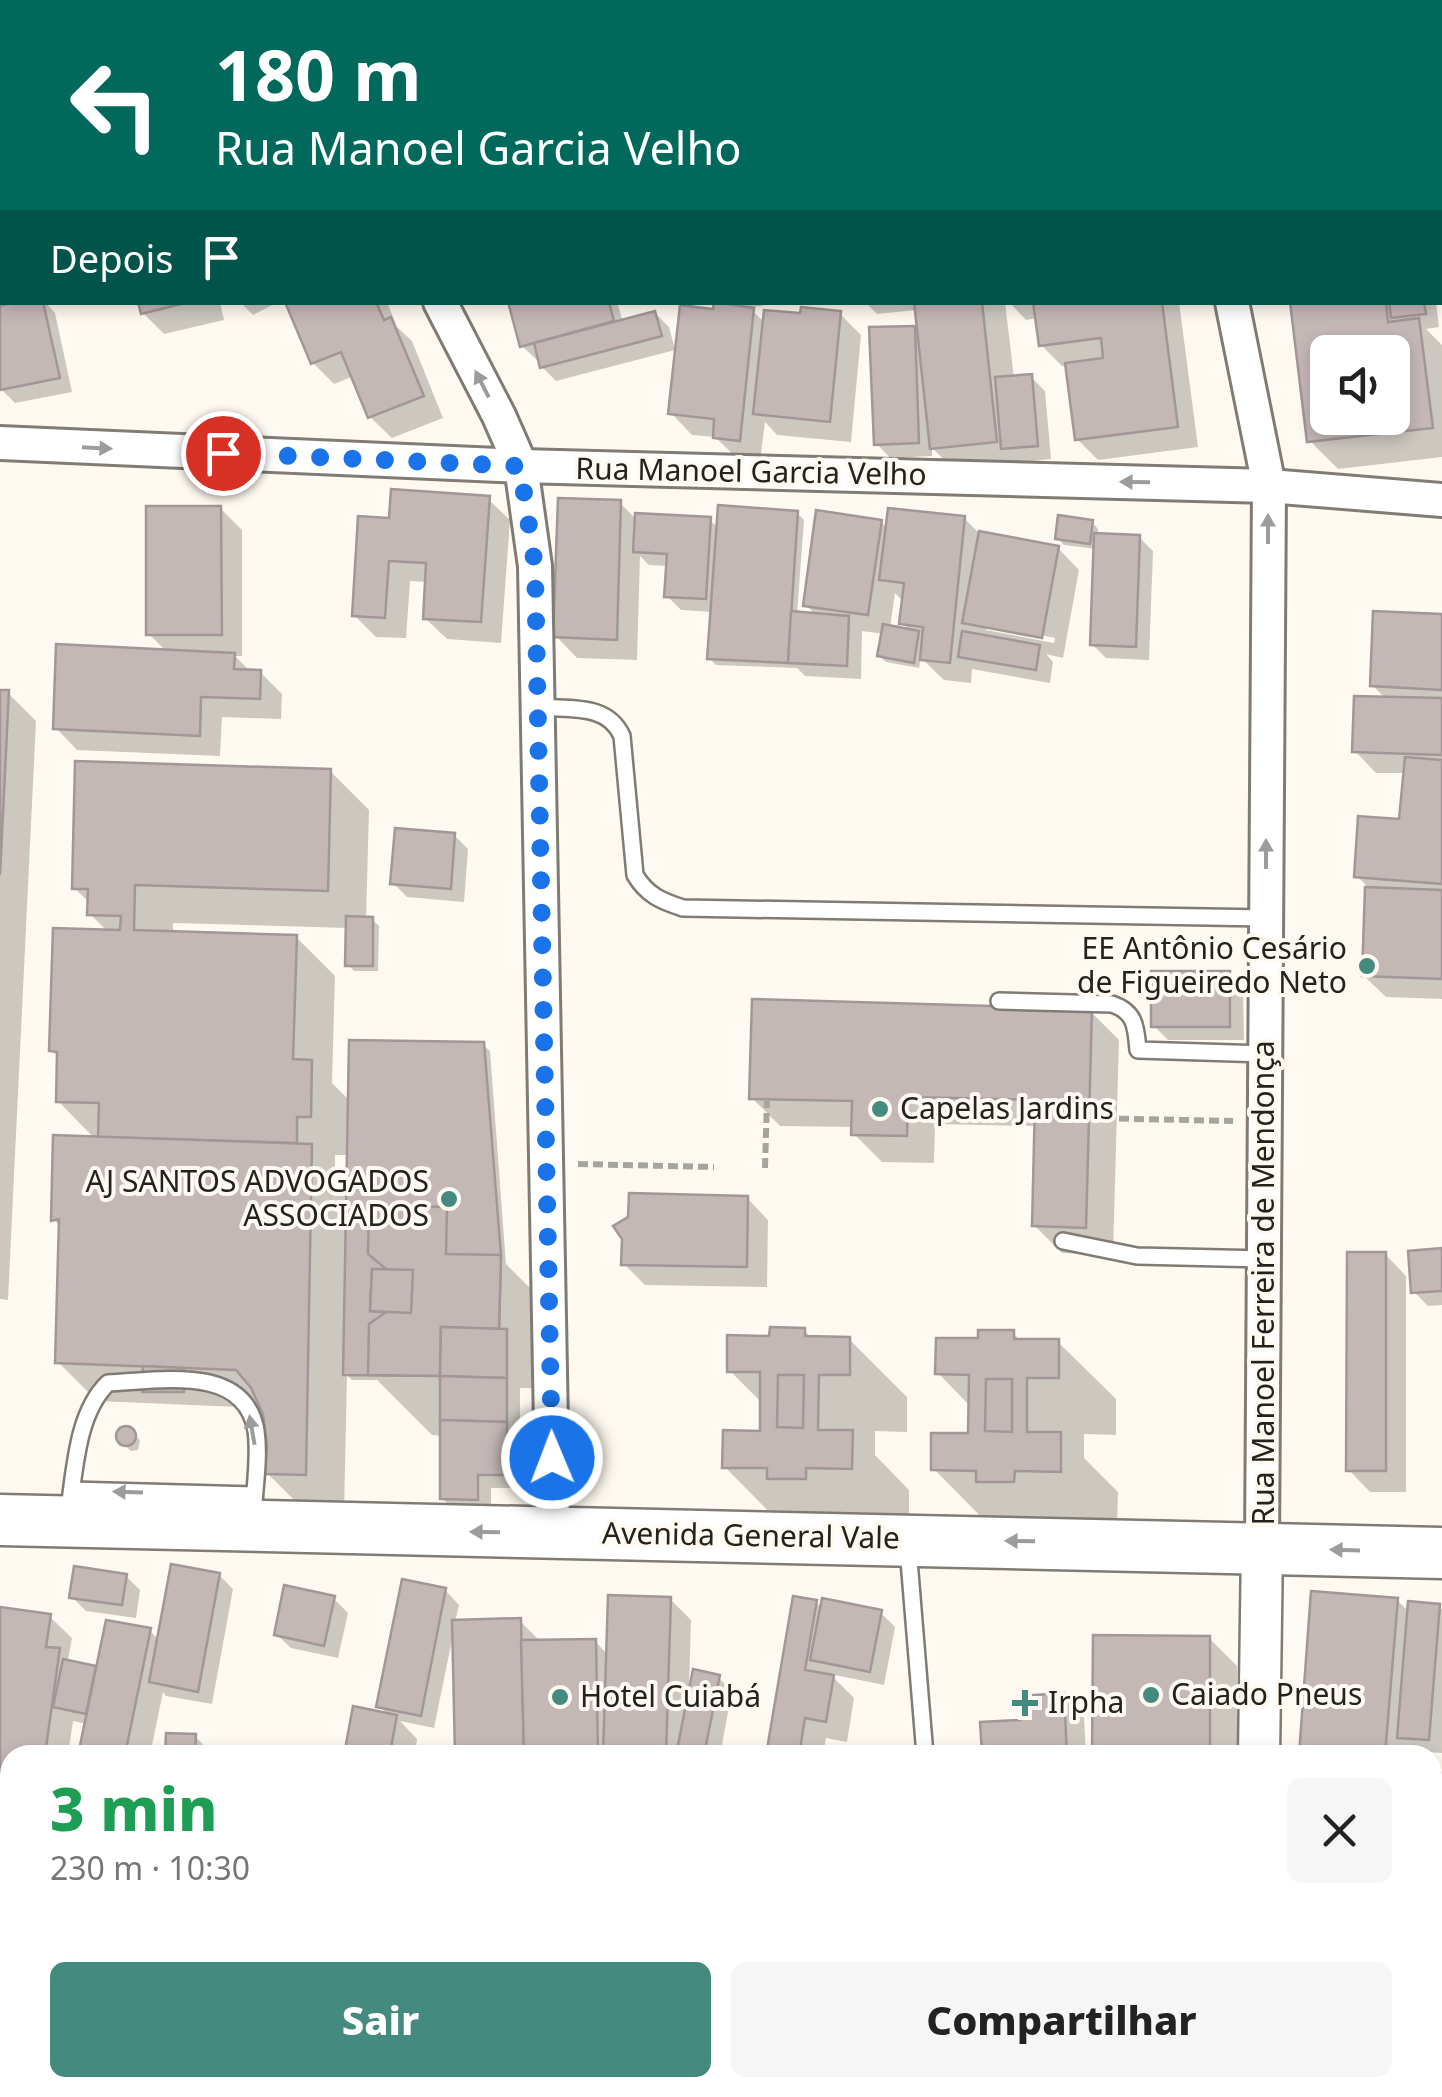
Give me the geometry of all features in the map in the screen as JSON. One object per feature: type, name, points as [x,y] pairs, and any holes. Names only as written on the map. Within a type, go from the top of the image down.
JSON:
[{"type":"main road","name":"Avenida General Vale","points":[[0,1520],[69,1506],[253,1511],[553,1532],[1442,1553]]},
{"type":"street","points":[[442,305],[499,416],[520,466],[535,566],[553,1532]]},
{"type":"street","name":"Rua Manoel Ferreira de Mendonça","points":[[1233,305],[1269,486],[1262,1547]]},
{"type":"street","name":"Rua Manoel Garcia Velho","points":[[0,443],[520,466],[1269,486],[1442,500]]},
{"type":"street","points":[[1259,1745],[1262,1547]]},
{"type":"lane","points":[[538,707],[602,712],[616,721],[622,736],[635,875],[644,890],[662,902],[682,908],[1266,918]]},
{"type":"lane","points":[[999,1001],[1112,1004],[1126,1009],[1136,1024],[1138,1050],[1265,1054]]},
{"type":"lane","points":[[1063,1241],[1137,1256],[1264,1260]]},
{"type":"lane","points":[[69,1506],[84,1426],[94,1396],[108,1382],[198,1380],[230,1389],[248,1408],[256,1431],[253,1511]]},
{"type":"lane","points":[[907,1539],[924,1745]]},
{"type":"path","points":[[766,1168],[767,1099]]},
{"type":"path","points":[[1090,1118],[1265,1121]]},
{"type":"path","points":[[546,1163],[714,1167]]},
{"type":"building","points":[[44,305],[60,378],[0,390],[0,306]]},
{"type":"building","points":[[139,305],[177,305],[141,314]]},
{"type":"building","points":[[286,305],[377,305],[384,320],[391,317],[424,396],[368,418],[341,352],[311,364]]},
{"type":"building","points":[[509,305],[610,305],[614,321],[520,347]]},
{"type":"building","points":[[680,305],[713,309],[714,305],[754,308],[740,441],[713,438],[714,419],[668,414]]},
{"type":"building","points":[[914,305],[982,305],[997,442],[930,449]]},
{"type":"building","points":[[1033,305],[1162,305],[1178,427],[1075,440],[1065,363],[1103,358],[1101,338],[1039,346]]},
{"type":"building","points":[[1290,305],[1386,305],[1388,322],[1419,318],[1433,428],[1410,431],[1410,335],[1310,335],[1310,435],[1370,435],[1307,442]]},
{"type":"building","points":[[1389,305],[1424,305],[1426,314],[1391,318]]},
{"type":"building","points":[[801,307],[841,311],[830,422],[753,414],[764,310],[800,313]]},
{"type":"building","points":[[655,311],[662,336],[540,368],[534,343]]},
{"type":"building","points":[[915,326],[919,443],[874,445],[869,327]]},
{"type":"building","points":[[1032,374],[1038,446],[1001,449],[995,377]]},
{"type":"building","points":[[391,489],[490,496],[481,622],[423,619],[426,563],[389,561],[385,618],[352,616],[358,516],[389,518]]},
{"type":"building","points":[[558,498],[621,500],[617,640],[553,637]]},
{"type":"building","points":[[718,505],[798,511],[788,663],[707,659]]},
{"type":"building","points":[[146,506],[221,506],[222,635],[146,635]]},
{"type":"building","points":[[888,508],[965,516],[950,663],[920,660],[923,627],[899,624],[904,583],[879,580]]},
{"type":"building","points":[[816,510],[882,520],[868,615],[803,606]]},
{"type":"building","points":[[635,513],[711,517],[706,599],[664,597],[667,554],[633,552]]},
{"type":"building","points":[[1058,515],[1093,520],[1090,544],[1055,539]]},
{"type":"building","points":[[979,531],[1059,546],[1042,638],[962,623]]},
{"type":"building","points":[[1094,533],[1140,535],[1136,647],[1090,645]]},
{"type":"building","points":[[791,611],[849,616],[847,666],[788,663]]},
{"type":"building","points":[[1373,611],[1442,614],[1442,690],[1370,686]]},
{"type":"building","points":[[883,624],[919,631],[914,663],[877,656]]},
{"type":"building","points":[[962,631],[1040,645],[1036,670],[958,657]]},
{"type":"building","points":[[56,644],[235,653],[234,669],[261,670],[260,699],[201,697],[200,736],[53,729]]},
{"type":"building","points":[[0,690],[9,690],[0,875]]},
{"type":"building","points":[[1354,696],[1442,698],[1442,755],[1352,752]]},
{"type":"building","points":[[1405,757],[1442,760],[1442,884],[1354,877],[1358,816],[1399,819]]},
{"type":"building","points":[[75,761],[331,769],[328,891],[135,885],[134,930],[297,935],[293,1059],[312,1060],[311,1117],[297,1117],[297,1143],[98,1137],[99,1103],[56,1102],[57,1052],[49,1051],[53,928],[120,930],[121,916],[87,915],[88,889],[72,889]]},
{"type":"building","points":[[395,828],[455,833],[451,889],[390,884]]},
{"type":"building","points":[[1365,887],[1442,890],[1442,979],[1362,976]]},
{"type":"building","points":[[346,916],[373,917],[373,966],[345,966]]},
{"type":"building","points":[[1151,971],[1230,971],[1230,1027],[1151,1027]]},
{"type":"building","name":"Capelas Jardins","points":[[752,999],[1092,1009],[1086,1228],[1032,1226],[1035,1100],[908,1097],[907,1136],[851,1135],[852,1101],[749,1099]]},
{"type":"building","points":[[349,1040],[484,1042],[501,1255],[499,1329],[441,1327],[440,1376],[343,1375]]},
{"type":"building","points":[[53,1135],[312,1144],[306,1475],[264,1474],[267,1445],[263,1414],[251,1388],[236,1370],[55,1363],[59,1219],[51,1221]]},
{"type":"building","points":[[629,1193],[748,1196],[747,1267],[621,1265],[622,1239],[613,1226],[628,1217]]},
{"type":"building","points":[[369,1206],[447,1207],[446,1254],[501,1255],[499,1329],[441,1327],[440,1376],[368,1375],[369,1324],[386,1312],[370,1311],[372,1269],[386,1269],[368,1254]]},
{"type":"building","points":[[1442,1248],[1442,1291],[1411,1293],[1408,1251]]},
{"type":"building","points":[[1347,1252],[1386,1252],[1386,1471],[1346,1471]]},
{"type":"building","points":[[372,1269],[413,1270],[411,1313],[370,1311]]},
{"type":"building","points":[[441,1327],[507,1329],[507,1378],[440,1376]]},
{"type":"building","points":[[770,1327],[805,1328],[805,1336],[850,1337],[850,1375],[819,1375],[818,1430],[853,1430],[852,1469],[806,1468],[806,1479],[767,1479],[767,1468],[722,1468],[723,1430],[760,1431],[760,1372],[727,1372],[727,1335],[769,1336]]},
{"type":"building","points":[[978,1330],[1014,1330],[1014,1339],[1059,1339],[1059,1378],[1027,1378],[1027,1432],[1061,1432],[1061,1472],[1015,1471],[1014,1482],[976,1482],[976,1471],[931,1470],[931,1433],[968,1433],[969,1375],[935,1374],[936,1338],[978,1338]]},
{"type":"building","points":[[143,1366],[184,1368],[184,1392],[142,1392]]},
{"type":"building","points":[[778,1375],[804,1375],[803,1428],[777,1427]]},
{"type":"building","points":[[440,1376],[507,1378],[507,1422],[440,1420]]},
{"type":"building","points":[[986,1379],[1012,1379],[1012,1432],[985,1431]]},
{"type":"building","points":[[440,1420],[507,1422],[507,1475],[478,1475],[478,1500],[440,1499]]},
{"type":"building","points":[[126,1426],[136,1436],[126,1446],[116,1436]]},
{"type":"building","points":[[171,1564],[220,1573],[198,1692],[149,1682]]},
{"type":"building","points":[[74,1566],[127,1574],[122,1605],[69,1598]]},
{"type":"building","points":[[402,1579],[446,1588],[421,1716],[376,1707]]},
{"type":"building","points":[[284,1585],[335,1596],[324,1646],[274,1635]]},
{"type":"building","points":[[1311,1591],[1398,1598],[1386,1745],[1300,1745]]},
{"type":"building","points":[[608,1595],[671,1597],[666,1745],[603,1745]]},
{"type":"building","points":[[793,1596],[817,1600],[805,1670],[834,1675],[826,1722],[805,1718],[801,1745],[768,1745]]},
{"type":"building","points":[[822,1598],[882,1610],[870,1672],[810,1660]]},
{"type":"building","points":[[1408,1601],[1440,1604],[1429,1740],[1397,1738]]},
{"type":"building","points":[[0,1607],[51,1614],[46,1647],[60,1648],[46,1745],[0,1745]]},
{"type":"building","points":[[521,1618],[524,1745],[455,1745],[452,1620]]},
{"type":"building","points":[[106,1620],[151,1628],[127,1745],[80,1745]]},
{"type":"building","name":"Caiado Pneus","points":[[1093,1635],[1210,1636],[1210,1745],[1092,1745]]},
{"type":"building","name":"Hotel Cuiabá","points":[[596,1639],[598,1745],[524,1745],[521,1640]]},
{"type":"building","points":[[63,1659],[96,1666],[86,1714],[53,1707]]},
{"type":"building","points":[[693,1669],[720,1675],[706,1745],[678,1745]]},
{"type":"building","points":[[1064,1693],[1067,1745],[981,1745],[980,1722],[1020,1720],[1019,1696]]},
{"type":"building","points":[[353,1706],[397,1715],[392,1745],[346,1745]]},
{"type":"building","points":[[166,1733],[196,1734],[195,1745],[165,1745]]},
{"type":"place","name":"EE Antônio Cesário de Figueiredo Neto","points":[[1367,966]]},
{"type":"place","name":"Capelas Jardins","points":[[880,1109]]},
{"type":"place","name":"AJ SANTOS ADVOGADOS ASSOCIADOS","points":[[449,1199]]},
{"type":"place","name":"Caiado Pneus","points":[[1151,1695]]},
{"type":"place","name":"Hotel Cuiabá","points":[[560,1697]]},
{"type":"place","name":"Irpha","points":[[1025,1703]]},
{"type":"route","points":[[223,453],[520,466],[535,566],[552,1458]]}]
